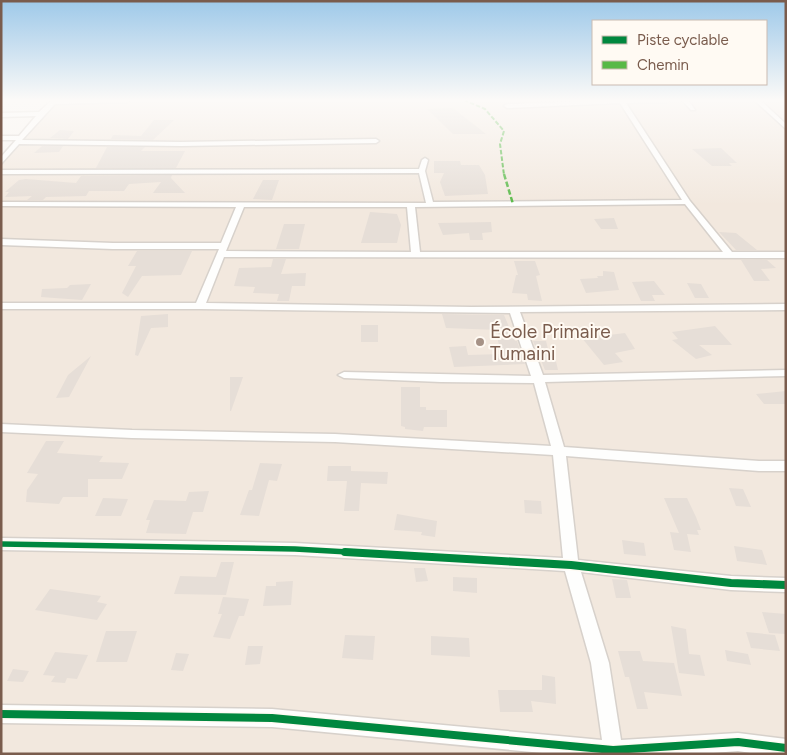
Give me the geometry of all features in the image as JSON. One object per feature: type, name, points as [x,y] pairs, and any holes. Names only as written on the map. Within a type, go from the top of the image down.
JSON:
[{"type":"street","points":[[1,162],[24,135]]},
{"type":"street","points":[[643,135],[687,202],[730,256]]},
{"type":"street","points":[[1,138],[181,144],[376,141]]},
{"type":"street","points":[[425,160],[422,171],[430,204]]},
{"type":"street","points":[[1,172],[422,171]]},
{"type":"street","points":[[1,204],[412,205],[687,202]]},
{"type":"street","points":[[200,306],[240,204]]},
{"type":"street","points":[[412,205],[412,228],[416,255]]},
{"type":"street","points":[[1,242],[416,255],[786,255]]},
{"type":"street","points":[[1,306],[200,306],[514,310],[786,307]]},
{"type":"street","points":[[514,310],[524,334],[559,451],[571,565],[600,663],[613,752]]},
{"type":"street","points":[[344,375],[416,378],[537,379],[642,374],[786,373]]},
{"type":"street","points":[[1,428],[132,434],[335,438],[559,451],[759,466],[786,466]]},
{"type":"street","points":[[1,544],[295,549],[571,565],[731,583],[786,585]]},
{"type":"street","points":[[1,714],[272,718],[613,752],[738,742],[786,748]]},
{"type":"shaded area","points":[[28,135],[786,135],[786,754],[1,754],[1,164]]},
{"type":"building","points":[[53,135],[71,135],[68,139],[50,138]]},
{"type":"building","points":[[113,135],[158,135],[153,140],[111,139]]},
{"type":"building","points":[[42,146],[63,146],[59,152],[34,153]]},
{"type":"building","points":[[107,147],[145,147],[141,151],[185,151],[176,168],[96,168]]},
{"type":"building","points":[[721,148],[737,163],[729,163],[732,166],[712,166],[692,149]]},
{"type":"building","points":[[434,161],[460,161],[461,165],[479,165],[485,175],[488,194],[445,196],[440,182],[444,173],[434,173]]},
{"type":"building","points":[[172,175],[171,178],[185,193],[153,193],[161,182],[129,184],[124,191],[89,191],[86,196],[46,197],[43,200],[27,200],[32,196],[5,197],[9,192],[5,192],[19,180],[26,179],[76,183],[81,176]]},
{"type":"building","points":[[263,180],[279,180],[272,200],[253,199]]},
{"type":"building","points":[[370,212],[397,214],[401,225],[397,243],[361,243]]},
{"type":"building","points":[[614,218],[618,229],[601,229],[594,219]]},
{"type":"building","points":[[491,222],[492,232],[482,233],[483,240],[470,240],[469,233],[443,235],[438,223]]},
{"type":"building","points":[[284,224],[305,224],[299,249],[276,249]]},
{"type":"building","points":[[719,232],[736,233],[757,250],[736,250]]},
{"type":"building","points":[[137,251],[192,251],[181,275],[142,276],[128,297],[122,293],[136,266],[128,266]]},
{"type":"building","points":[[273,259],[286,259],[281,274],[306,273],[305,286],[292,286],[289,301],[277,301],[279,294],[253,293],[255,287],[234,286],[239,268],[271,267]]},
{"type":"building","points":[[741,260],[767,260],[776,268],[761,269],[770,281],[754,281]]},
{"type":"building","points":[[514,261],[535,261],[540,275],[536,276],[542,301],[528,300],[527,294],[512,293],[516,275],[518,275]]},
{"type":"building","points":[[603,271],[614,272],[619,290],[586,293],[580,279],[598,278],[597,276],[603,276]]},
{"type":"building","points":[[654,281],[665,295],[652,295],[655,301],[641,301],[632,282]]},
{"type":"building","points":[[687,283],[701,284],[709,298],[695,298]]},
{"type":"building","points":[[91,284],[82,300],[41,297],[42,289],[67,288],[70,285]]},
{"type":"building","points":[[168,314],[168,327],[151,328],[138,356],[135,355],[141,316]]},
{"type":"building","points":[[442,314],[504,315],[515,341],[517,341],[525,364],[454,367],[449,347],[466,346],[468,355],[502,354],[498,341],[498,330],[446,328]]},
{"type":"building","points":[[361,325],[378,325],[378,342],[361,342]]},
{"type":"building","points":[[595,325],[609,335],[625,333],[635,349],[615,353],[623,362],[604,365],[577,332]]},
{"type":"building","points":[[715,326],[732,345],[699,345],[712,355],[696,359],[672,340],[678,339],[672,332]]},
{"type":"building","points":[[533,341],[546,341],[549,353],[554,353],[558,370],[545,370]]},
{"type":"building","points":[[91,356],[69,397],[56,398],[68,375]]},
{"type":"building","points":[[230,377],[243,377],[231,411],[230,411]]},
{"type":"building","points":[[401,387],[420,387],[420,407],[426,407],[426,410],[447,410],[447,427],[424,427],[423,431],[405,429],[405,427],[401,426]]},
{"type":"building","points":[[786,391],[786,404],[764,404],[756,394]]},
{"type":"building","points":[[46,441],[64,441],[57,453],[103,456],[99,462],[129,463],[122,479],[88,479],[88,497],[63,497],[59,504],[26,502],[27,490],[38,474],[27,473]]},
{"type":"building","points":[[260,463],[282,464],[277,481],[269,480],[259,516],[240,515],[249,490],[252,490]]},
{"type":"building","points":[[328,466],[351,466],[351,471],[388,472],[387,484],[361,483],[359,511],[344,511],[347,481],[327,481]]},
{"type":"building","points":[[729,488],[743,489],[751,507],[736,506]]},
{"type":"building","points":[[209,491],[203,512],[193,512],[186,534],[146,533],[150,520],[146,520],[154,500],[186,501],[189,492]]},
{"type":"building","points":[[103,498],[128,499],[121,516],[95,516]]},
{"type":"building","points":[[664,498],[687,498],[701,530],[697,530],[699,535],[687,534],[691,552],[674,550],[670,532],[679,533]]},
{"type":"building","points":[[524,500],[541,501],[542,514],[525,513]]},
{"type":"building","points":[[397,514],[437,521],[435,537],[421,535],[422,532],[394,530]]},
{"type":"building","points":[[622,540],[644,543],[646,556],[624,554]]},
{"type":"building","points":[[734,546],[762,550],[767,565],[737,561]]},
{"type":"building","points":[[221,562],[234,562],[226,595],[174,594],[180,576],[216,577]]},
{"type":"building","points":[[414,568],[425,568],[428,581],[416,582]]},
{"type":"building","points":[[453,577],[477,578],[477,593],[453,591]]},
{"type":"building","points":[[612,579],[627,580],[631,598],[616,598]]},
{"type":"building","points":[[293,581],[291,605],[263,606],[266,586],[276,586],[276,582]]},
{"type":"building","points":[[50,589],[101,596],[97,602],[107,604],[97,620],[35,610]]},
{"type":"building","points":[[223,597],[249,599],[244,616],[239,616],[230,639],[213,637],[222,614],[218,614]]},
{"type":"building","points":[[762,612],[786,614],[786,634],[769,633]]},
{"type":"building","points":[[671,626],[686,629],[689,654],[700,655],[705,676],[679,673]]},
{"type":"building","points":[[106,631],[137,631],[127,662],[96,662]]},
{"type":"building","points":[[746,632],[775,635],[780,651],[751,648]]},
{"type":"building","points":[[345,635],[375,636],[373,660],[342,658]]},
{"type":"building","points":[[431,636],[469,638],[470,657],[431,655]]},
{"type":"building","points":[[248,646],[263,646],[260,664],[245,665]]},
{"type":"building","points":[[725,650],[748,654],[751,665],[727,661]]},
{"type":"building","points":[[618,651],[640,651],[643,661],[674,663],[682,696],[644,692],[648,709],[637,709],[629,677],[625,677]]},
{"type":"building","points":[[55,652],[88,655],[77,679],[67,678],[65,683],[51,682],[55,676],[43,675]]},
{"type":"building","points":[[176,653],[189,654],[183,671],[171,670]]},
{"type":"building","points":[[13,669],[29,671],[23,682],[7,681]]},
{"type":"building","points":[[542,675],[555,677],[556,704],[531,701],[533,712],[500,712],[498,690],[542,690]]},
{"type":"marked path","points":[[503,135],[500,144],[504,177],[513,204]]},
{"type":"cycle path","points":[[1,544],[295,549],[571,565],[731,583],[786,585]]},
{"type":"cycle path","points":[[1,714],[272,718],[613,750],[738,742],[786,748]]},
{"type":"place","name":"École Primaire Tumaini","points":[[480,342]]}]
